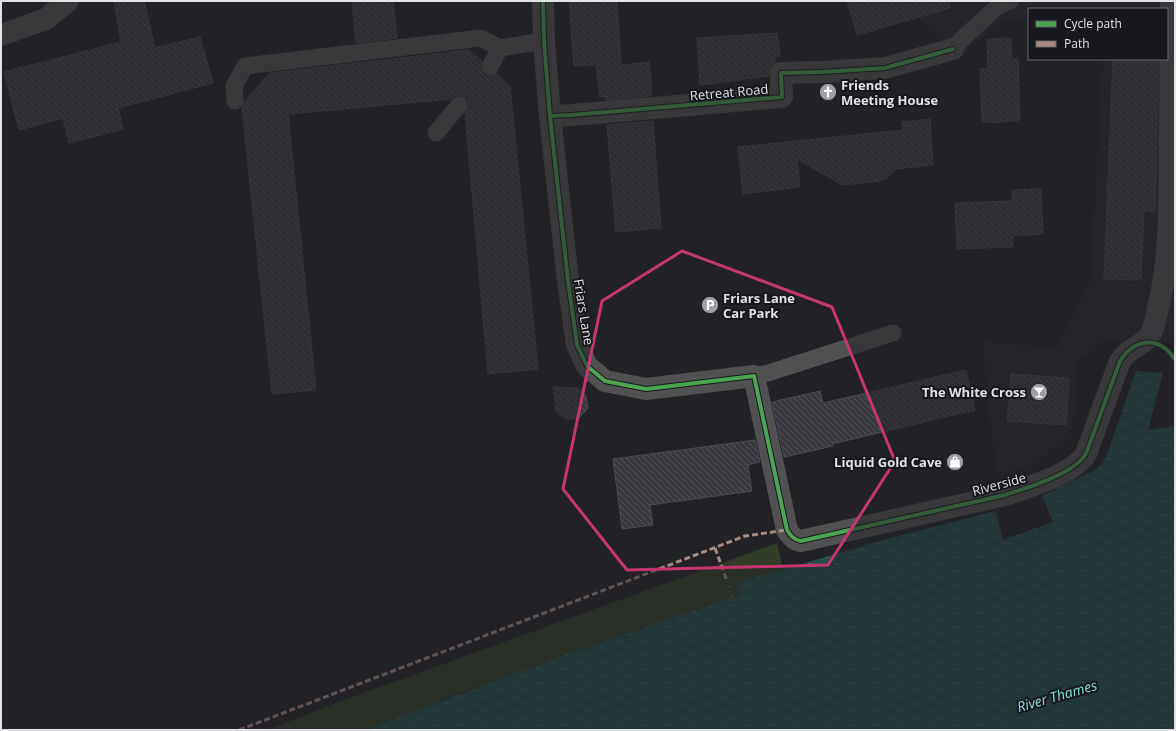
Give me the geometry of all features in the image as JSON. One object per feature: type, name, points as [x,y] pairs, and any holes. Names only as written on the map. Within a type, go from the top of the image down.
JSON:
[{"type":"street","points":[[1,34],[46,19],[68,1]]},
{"type":"street","name":"Friars Lane","points":[[543,1],[544,41],[550,116],[577,345],[588,366],[605,382],[646,389],[754,376]]},
{"type":"street","name":"Riverside","points":[[754,376],[787,530],[796,540],[801,541],[1005,495],[1031,487],[1067,470],[1082,459],[1087,451],[1120,360],[1124,354],[1145,342],[1154,328],[1164,284],[1168,251],[1171,1]]},
{"type":"street","name":"Retreat Road","points":[[550,116],[572,116],[782,97],[781,73],[884,68],[954,49]]},
{"type":"lane","points":[[954,49],[998,6],[1010,1]]},
{"type":"lane","points":[[235,101],[234,86],[245,66],[481,38],[500,48],[544,41]]},
{"type":"lane","points":[[490,67],[500,48]]},
{"type":"lane","points":[[436,133],[459,105]]},
{"type":"lane","points":[[754,376],[768,373],[893,333]]},
{"type":"path","points":[[727,581],[734,601]]},
{"type":"highlighted area","points":[[682,251],[832,307],[895,461],[828,565],[627,570],[563,489],[602,301]]},
{"type":"shaded area","points":[[912,1],[1175,1],[1175,343],[1103,341],[1087,357],[1079,358],[1073,426],[1066,436],[1040,461],[1024,468],[996,475],[982,341],[1056,348],[1090,283],[1103,60],[1168,60],[1168,8],[1028,8],[1028,20],[1002,21],[959,58],[919,19]]},
{"type":"green space","points":[[777,543],[783,570],[737,584],[740,595],[641,628],[454,695],[367,730],[267,730],[344,700]]},
{"type":"water","name":"River Thames","points":[[1136,371],[1163,373],[1148,430],[1175,426],[1175,730],[367,730],[460,694],[646,626],[740,595],[737,584],[751,579],[890,538],[996,511],[1042,496],[1093,471],[1101,465],[1106,457]]},
{"type":"pier","points":[[1042,496],[1053,522],[1003,540],[996,511]]},
{"type":"building","points":[[114,1],[144,1],[155,48],[200,37],[213,83],[118,108],[123,129],[69,143],[63,118],[19,130],[4,72],[121,42]]},
{"type":"building","points":[[352,1],[393,1],[397,38],[356,43]]},
{"type":"building","points":[[569,1],[617,1],[621,65],[649,62],[652,91],[651,96],[606,100],[605,96],[600,97],[596,65],[574,66]]},
{"type":"building","points":[[847,1],[949,1],[950,8],[857,35]]},
{"type":"building","points":[[777,33],[780,56],[775,57],[775,62],[770,68],[769,76],[700,85],[697,38]]},
{"type":"building","points":[[1011,38],[1012,59],[1018,59],[1020,120],[992,123],[982,122],[980,69],[988,68],[987,39]]},
{"type":"building","points":[[469,50],[482,61],[480,68],[485,76],[491,77],[497,74],[510,86],[538,369],[488,374],[465,113],[469,106],[466,98],[460,95],[451,99],[288,114],[316,390],[272,394],[242,107],[245,101],[270,73]]},
{"type":"building","points":[[1113,60],[1158,60],[1155,211],[1144,211],[1141,280],[1104,279]]},
{"type":"building","points":[[930,119],[933,165],[896,169],[887,178],[880,181],[843,185],[797,159],[800,187],[743,194],[738,147],[903,130],[902,122]]},
{"type":"building","points":[[653,121],[661,228],[616,232],[607,125]]},
{"type":"building","points":[[1041,189],[1043,234],[1013,236],[1013,247],[957,249],[955,203],[1012,201],[1012,190]]},
{"type":"building","points":[[966,370],[975,410],[784,457],[772,402],[820,391],[823,403]]},
{"type":"building","name":"The White Cross","points":[[1011,374],[1069,378],[1066,425],[1007,421]]},
{"type":"building","points":[[553,387],[578,388],[586,396],[588,408],[578,419],[566,419],[556,412]]},
{"type":"building","points":[[755,440],[760,462],[748,465],[752,491],[650,505],[653,525],[622,529],[613,459]]},
{"type":"marked path","points":[[239,730],[745,536],[787,530]]},
{"type":"marked path","points":[[715,548],[727,581]]},
{"type":"cycle path","points":[[543,1],[544,41],[550,116],[568,281],[577,345],[587,366],[605,381],[646,389],[754,376],[787,530],[795,539],[801,541],[1005,495],[1057,476],[1075,465],[1086,454],[1120,361],[1126,353],[1140,344],[1148,342],[1162,346],[1175,360]]},
{"type":"cycle path","points":[[550,116],[782,97],[781,73],[885,68],[953,49]]},
{"type":"place","name":"Friends Meeting House","points":[[828,92]]},
{"type":"place","name":"Friars Lane Car Park","points":[[710,305]]},
{"type":"place","name":"The White Cross","points":[[1039,392]]},
{"type":"place","name":"Liquid Gold Cave","points":[[955,462]]}]
